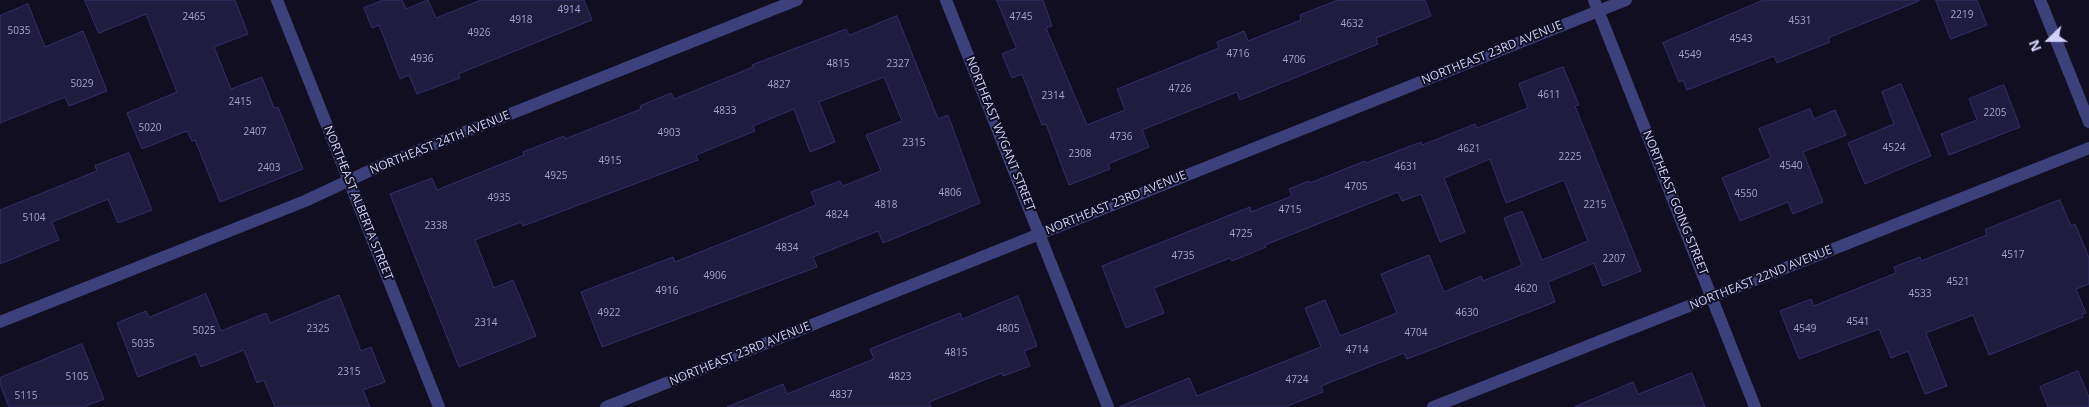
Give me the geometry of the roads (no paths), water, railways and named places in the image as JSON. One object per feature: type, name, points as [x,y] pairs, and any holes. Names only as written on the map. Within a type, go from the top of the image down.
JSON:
[{"type":"street","name":"NORTHEAST ALBERTA STREET","points":[[276,0],[439,407]]},
{"type":"street","name":"NORTHEAST 24TH AVENUE","points":[[0,322],[349,182],[382,165],[797,0]]},
{"type":"street","name":"NORTHEAST WYGANT STREET","points":[[946,0],[1108,407]]},
{"type":"street","name":"NORTHEAST 23RD AVENUE","points":[[606,407],[1039,234],[1596,6],[1626,0]]},
{"type":"street","points":[[2040,0],[2089,122]]},
{"type":"street","name":"NORTHEAST GOING STREET","points":[[1596,6],[1755,407]]},
{"type":"street","name":"NORTHEAST 22ND AVENUE","points":[[1433,407],[2089,148]]}]
